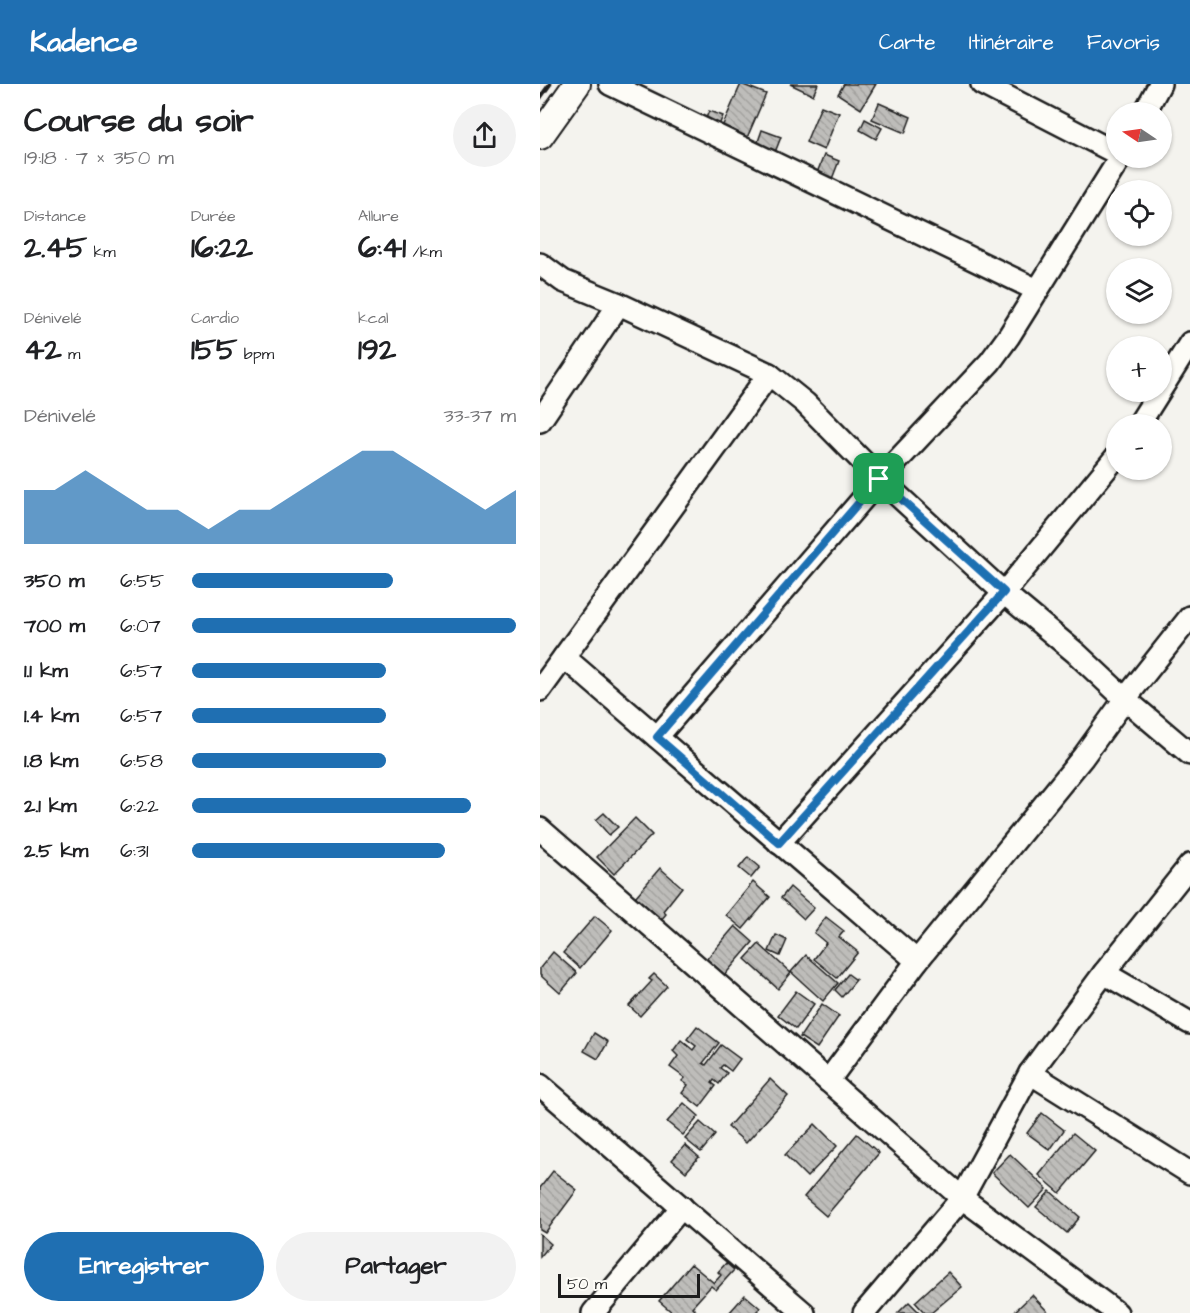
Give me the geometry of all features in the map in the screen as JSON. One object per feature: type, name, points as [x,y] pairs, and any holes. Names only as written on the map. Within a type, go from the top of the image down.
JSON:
[{"type":"main road","points":[[540,136],[577,84]]},
{"type":"street","points":[[610,84],[1037,290]]},
{"type":"street","points":[[1150,102],[1160,84]]},
{"type":"street","points":[[985,85],[1106,148]]},
{"type":"street","points":[[657,737],[879,479],[990,362],[1009,336],[1114,168]]},
{"type":"street","points":[[540,264],[564,281],[769,374],[805,403],[879,479],[1004,592],[1190,754]]},
{"type":"street","points":[[540,421],[619,304]]},
{"type":"street","points":[[1146,414],[1190,343]]},
{"type":"street","points":[[540,690],[769,374]]},
{"type":"street","points":[[779,843],[1004,592],[1106,470]]},
{"type":"street","points":[[828,1081],[917,961],[1083,757],[1125,699],[1190,617]]},
{"type":"street","points":[[564,657],[917,961]]},
{"type":"street","points":[[540,829],[962,1197],[1117,1313]]},
{"type":"street","points":[[864,1313],[962,1197],[1030,1073],[1104,973],[1190,866]]},
{"type":"street","points":[[1104,973],[1190,1023]]},
{"type":"street","points":[[1030,1073],[1190,1173]]},
{"type":"street","points":[[540,1086],[804,1313]]},
{"type":"street","points":[[593,1313],[682,1207]]},
{"type":"building","points":[[741,84],[766,94],[743,147],[718,136]]},
{"type":"building","points":[[790,84],[818,84],[813,95]]},
{"type":"building","points":[[844,84],[876,84],[861,109],[838,94]]},
{"type":"building","points":[[879,103],[911,117],[905,133],[872,119]]},
{"type":"building","points":[[821,106],[839,113],[824,150],[806,142]]},
{"type":"building","points":[[709,111],[723,116],[714,137],[700,132]]},
{"type":"building","points":[[865,119],[882,128],[876,139],[860,130]]},
{"type":"building","points":[[762,130],[781,137],[772,160],[754,153]]},
{"type":"building","points":[[824,155],[839,161],[830,184],[815,178]]},
{"type":"building","points":[[604,813],[618,827],[609,835],[596,820]]},
{"type":"building","points":[[635,818],[652,835],[614,874],[597,857]]},
{"type":"building","points":[[748,857],[760,867],[751,878],[739,868]]},
{"type":"building","points":[[660,868],[682,887],[663,911],[666,914],[656,926],[630,903]]},
{"type":"building","points":[[753,882],[770,897],[743,929],[726,915]]},
{"type":"building","points":[[790,887],[814,908],[804,919],[781,898]]},
{"type":"building","points":[[595,916],[612,930],[580,968],[563,953]]},
{"type":"building","points":[[826,917],[844,931],[839,937],[858,952],[837,978],[814,959],[826,943],[814,933]]},
{"type":"building","points":[[735,926],[753,942],[722,978],[704,962]]},
{"type":"building","points":[[776,935],[787,940],[780,956],[769,951]]},
{"type":"building","points":[[759,944],[791,973],[778,989],[745,959]]},
{"type":"building","points":[[553,952],[577,973],[560,993],[540,975],[540,968]]},
{"type":"building","points":[[806,955],[838,983],[823,1001],[791,972]]},
{"type":"building","points":[[654,974],[667,986],[640,1016],[629,1006],[652,981],[649,979]]},
{"type":"building","points":[[848,974],[856,980],[842,997],[835,990]]},
{"type":"building","points":[[796,991],[814,1004],[796,1029],[778,1015]]},
{"type":"building","points":[[822,1004],[839,1016],[817,1048],[800,1037]]},
{"type":"building","points":[[697,1026],[719,1043],[703,1063],[706,1065],[721,1045],[740,1059],[731,1071],[723,1065],[720,1068],[727,1073],[719,1084],[714,1080],[712,1083],[716,1086],[700,1107],[682,1093],[688,1085],[682,1081],[685,1078],[670,1067],[678,1056],[673,1051],[681,1040],[693,1050],[696,1046],[687,1039]]},
{"type":"building","points":[[594,1033],[608,1042],[598,1059],[584,1051]]},
{"type":"building","points":[[770,1079],[788,1096],[746,1143],[728,1127]]},
{"type":"building","points":[[684,1103],[699,1116],[683,1135],[667,1122]]},
{"type":"building","points":[[1042,1113],[1064,1130],[1050,1150],[1027,1133]]},
{"type":"building","points":[[700,1122],[715,1135],[701,1152],[685,1139]]},
{"type":"building","points":[[815,1124],[837,1146],[807,1177],[785,1155]]},
{"type":"building","points":[[1073,1133],[1095,1151],[1060,1193],[1039,1175]]},
{"type":"building","points":[[857,1134],[879,1153],[826,1216],[804,1197]]},
{"type":"building","points":[[685,1145],[699,1157],[686,1172],[672,1160]]},
{"type":"building","points":[[1010,1154],[1047,1189],[1029,1208],[992,1173]]},
{"type":"building","points":[[553,1171],[577,1190],[545,1233],[540,1230],[540,1188]]},
{"type":"building","points":[[1050,1191],[1080,1217],[1067,1233],[1036,1207]]},
{"type":"building","points":[[540,1234],[551,1244],[540,1257]]},
{"type":"building","points":[[726,1263],[734,1270],[716,1290],[711,1286],[692,1307],[696,1311],[694,1313],[673,1313],[659,1301],[691,1264],[714,1283],[721,1275],[718,1272]]},
{"type":"building","points":[[948,1272],[962,1287],[931,1313],[925,1313],[915,1302]]},
{"type":"building","points":[[745,1295],[760,1308],[755,1313],[729,1313]]},
{"type":"building","points":[[1032,1295],[1049,1313],[1013,1313]]},
{"type":"building","points":[[909,1302],[920,1313],[898,1313]]},
{"type":"railway","points":[[540,98],[550,84]]},
{"type":"route","points":[[879,479],[1004,592],[779,843],[657,737],[879,479]]}]
